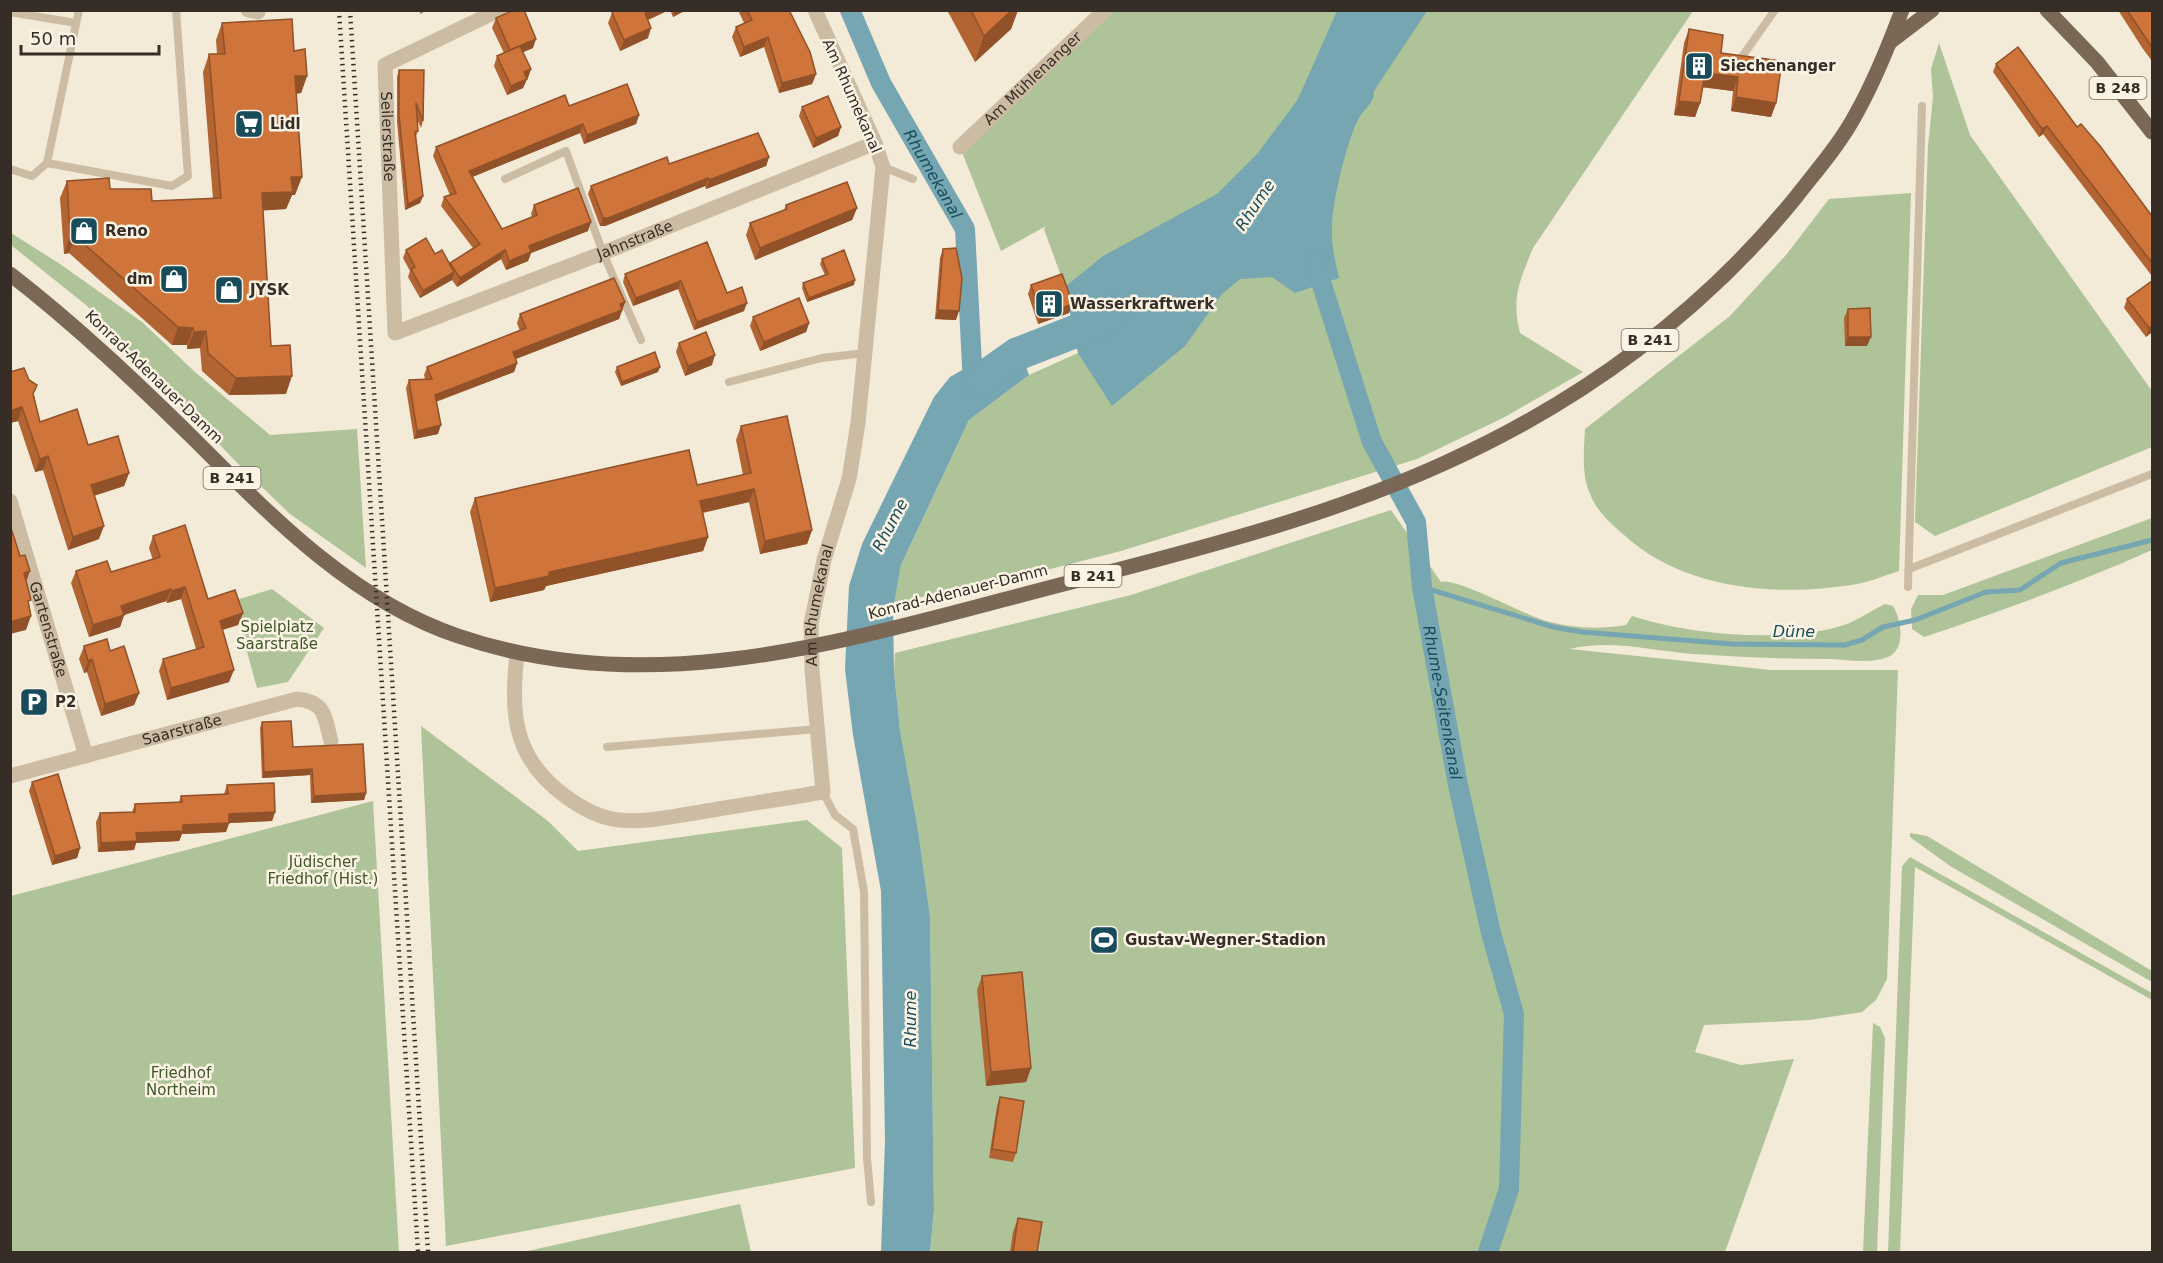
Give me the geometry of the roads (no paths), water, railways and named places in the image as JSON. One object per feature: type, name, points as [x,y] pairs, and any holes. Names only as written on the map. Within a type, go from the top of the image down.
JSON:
[{"type":"main road","name":"Konrad-Adenauer-Damm","points":[[10,274],[55,309],[107,357],[255,501],[305,544],[355,582],[397,608],[452,634],[517,653],[627,665],[706,663],[782,654],[905,625],[1281,525],[1445,464],[1591,384],[1682,314],[1732,268],[1780,215],[1829,154],[1856,115],[1890,42],[1902,10]]},
{"type":"main road","points":[[1890,42],[1932,10]]},
{"type":"main road","name":"B 248","points":[[2037,10],[2049,13],[2097,62],[2152,132]]},
{"type":"street","name":"Seilerstraße","points":[[395,333],[385,65],[500,10]]},
{"type":"street","name":"Am Rhumekanal","points":[[815,10],[875,143],[883,168],[865,353],[849,479],[824,560],[812,624],[817,729],[823,792]]},
{"type":"street","name":"Am Mühlenanger","points":[[960,147],[1105,10]]},
{"type":"street","name":"Jahnstraße","points":[[395,333],[603,253],[875,143]]},
{"type":"street","name":"Gartenstraße","points":[[10,501],[86,756]]},
{"type":"street","points":[[517,653],[513,698],[516,726],[526,754],[545,782],[581,808],[618,820],[656,819],[823,792]]},
{"type":"street","name":"Saarstraße","points":[[10,776],[297,699],[313,701],[323,711],[331,741]]},
{"type":"lane","points":[[10,169],[32,176],[47,163],[79,10]]},
{"type":"lane","points":[[47,163],[172,186],[188,176],[176,10]]},
{"type":"lane","points":[[1739,61],[1775,10]]},
{"type":"lane","points":[[10,12],[76,23]]},
{"type":"lane","points":[[1908,587],[1922,106]]},
{"type":"lane","points":[[505,179],[566,151],[603,253],[641,340]]},
{"type":"lane","points":[[883,168],[913,179]]},
{"type":"lane","points":[[729,382],[822,358],[865,353]]},
{"type":"lane","points":[[1909,569],[2152,474]]},
{"type":"lane","points":[[607,747],[817,729]]},
{"type":"lane","points":[[823,792],[835,814],[853,829],[864,892],[867,1158],[871,1202]]},
{"type":"water","points":[[1337,11],[1427,11],[1374,91],[1371,102],[1354,128],[1341,171],[1333,216],[1333,246],[1339,278],[1295,293],[1272,277],[1240,279],[1222,294],[1185,346],[1112,406],[1078,353],[1065,287],[1103,256],[1217,194],[1258,153],[1298,99]]},
{"type":"water","points":[[1016,339],[1029,375],[969,420],[901,565],[893,608],[894,672],[900,730],[918,830],[930,916],[934,1210],[930,1252],[881,1252],[885,1141],[881,891],[853,735],[845,669],[849,586],[862,544],[934,397],[950,377]]},
{"type":"waterway","name":"Rhumekanal","points":[[850,10],[881,83],[965,229],[973,385]]},
{"type":"waterway","name":"Rhume-Seitenkanal","points":[[1314,260],[1372,442],[1416,522],[1422,587],[1458,785],[1491,933],[1514,1014],[1509,1189],[1488,1252]]},
{"type":"waterway","name":"Rhume","points":[[983,378],[1017,354],[1089,326],[1113,312]]},
{"type":"waterway","name":"Düne","points":[[1422,587],[1553,627],[1582,632],[1732,644],[1845,645],[1862,640],[1883,627],[1915,620],[1986,592],[2020,590],[2061,563],[2152,540]]},
{"type":"railway","points":[[339,10],[418,1252]]},
{"type":"railway","points":[[350,10],[428,1252]]},
{"type":"place","name":"Siechenanger","points":[[1699,66]]},
{"type":"place","name":"Lidl","points":[[249,124]]},
{"type":"place","name":"Reno","points":[[84,231]]},
{"type":"place","name":"dm","points":[[174,279]]},
{"type":"place","name":"JYSK","points":[[229,290]]},
{"type":"place","name":"Wasserkraftwerk","points":[[1049,304]]},
{"type":"place","name":"P2","points":[[34,702]]},
{"type":"place","name":"Gustav-Wegner-Stadion","points":[[1104,940]]},
{"type":"park label","name":"Spielplatz Saarstraße","points":[[277,636]]},
{"type":"park label","name":"Jüdischer Friedhof (Hist.)","points":[[323,870]]},
{"type":"park label","name":"Friedhof Northeim","points":[[181,1082]]}]
